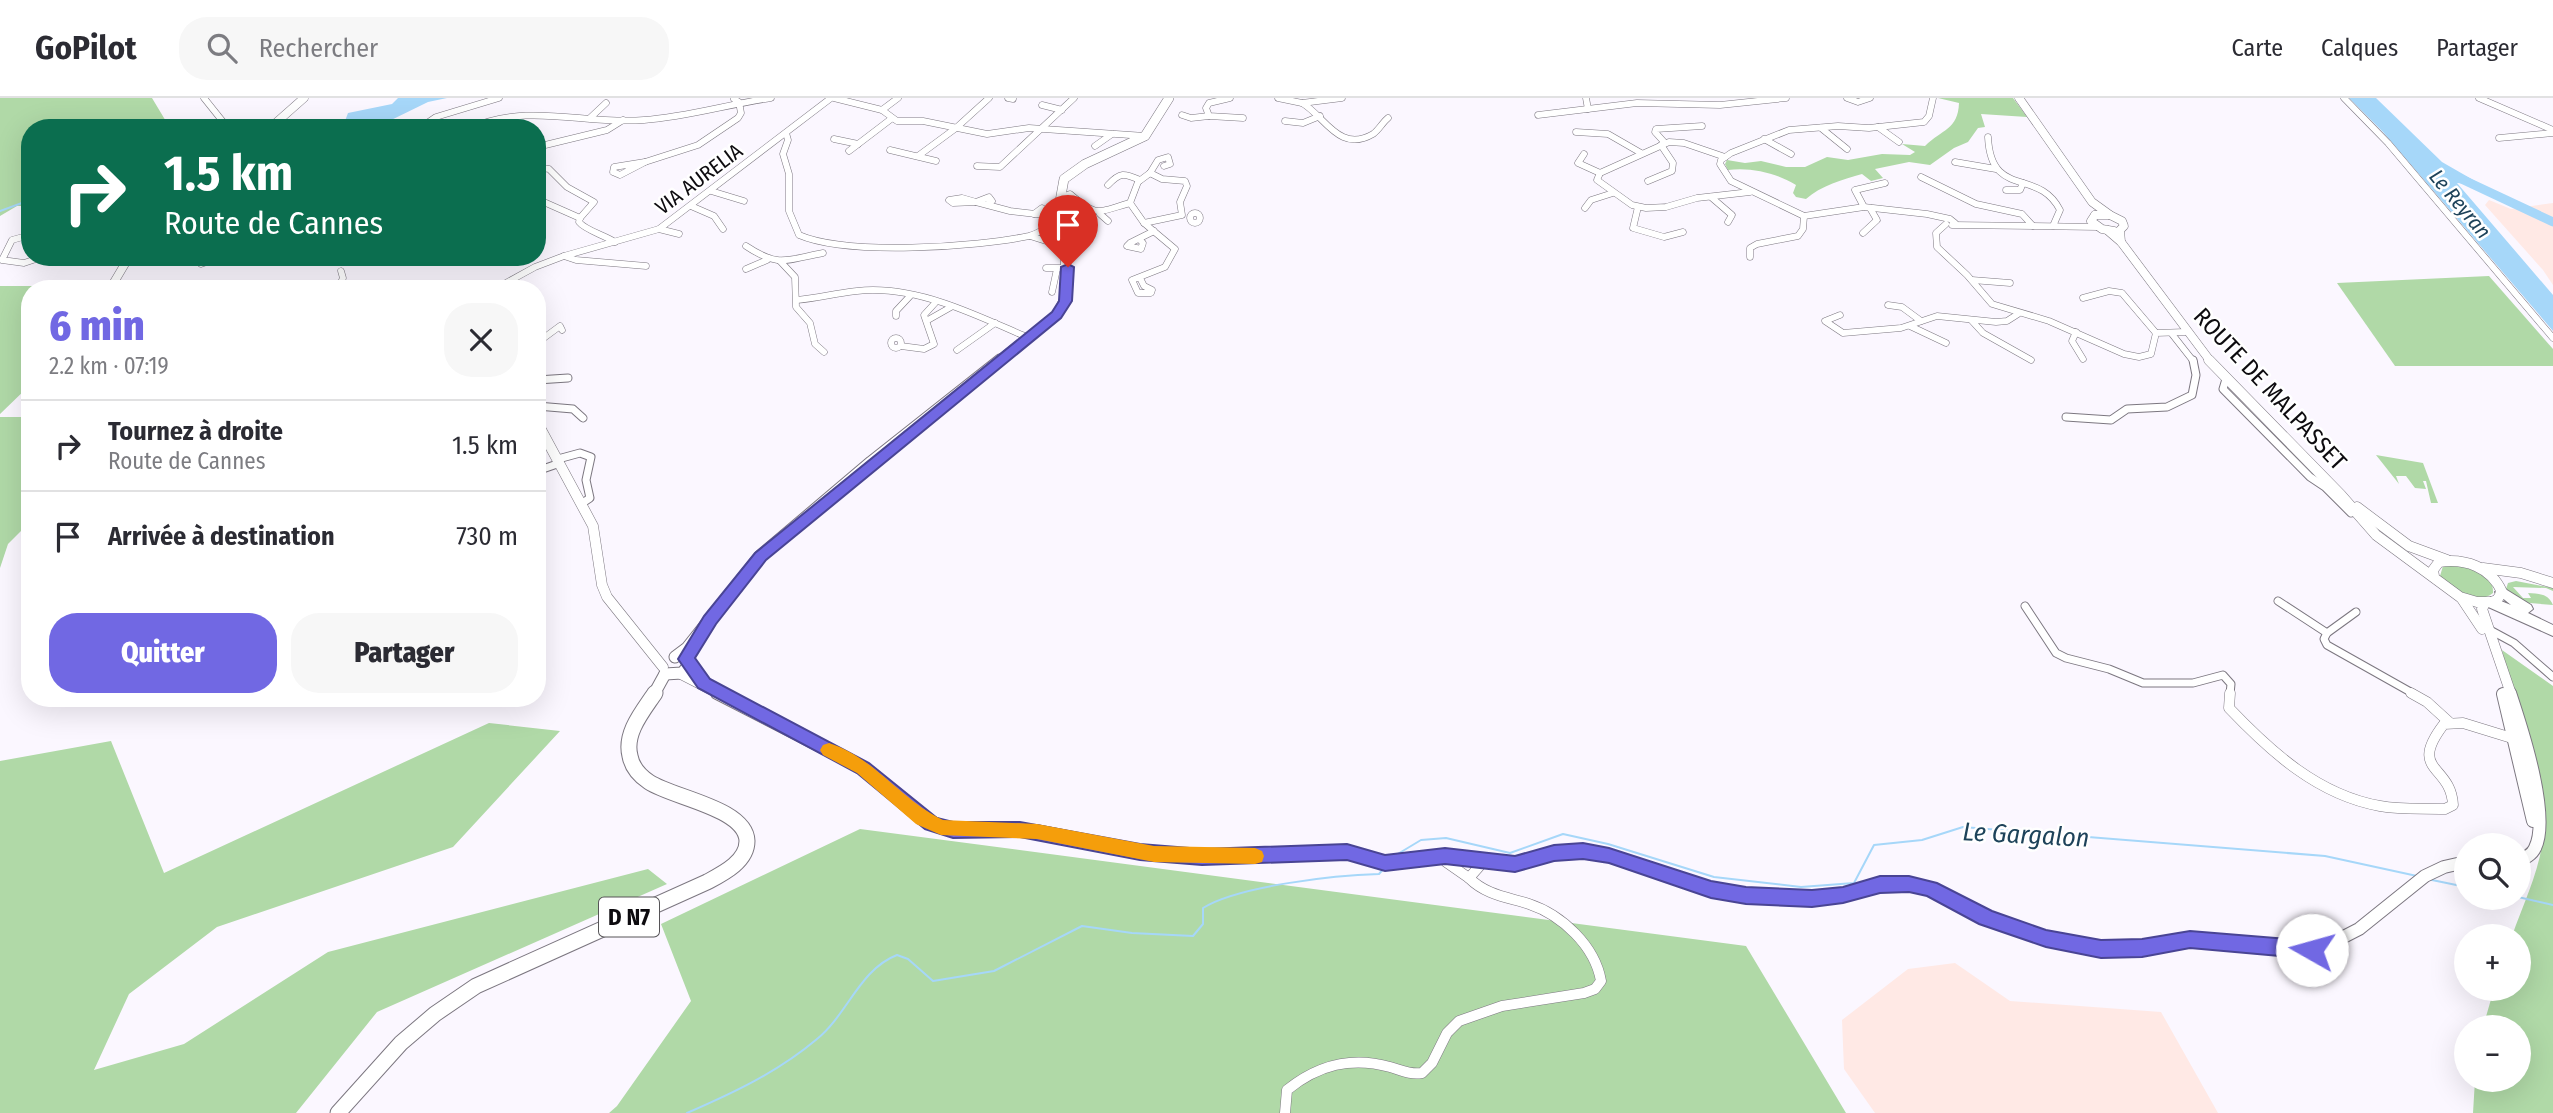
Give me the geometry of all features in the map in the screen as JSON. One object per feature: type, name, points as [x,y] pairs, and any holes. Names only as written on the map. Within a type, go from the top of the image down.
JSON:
[{"type":"highway","points":[[2495,596],[2553,622]]},
{"type":"highway","points":[[2495,596],[2553,631]]},
{"type":"main road","name":"D N7","points":[[1065,198],[1062,183],[1076,169],[1145,136],[1167,98]]},
{"type":"main road","name":"D N7","points":[[338,1113],[417,1026],[444,1005],[476,986],[708,883],[737,865],[744,855],[747,841],[733,818],[671,793],[636,771],[630,760],[629,747],[635,725],[688,648],[760,556],[1029,338],[1063,307],[1066,295],[1062,268],[1065,247],[1059,219],[1073,175],[1097,159]]},
{"type":"street","points":[[204,98],[221,119]]},
{"type":"street","points":[[280,119],[304,98]]},
{"type":"street","points":[[433,119],[499,98]]},
{"type":"street","points":[[645,162],[620,175],[613,172],[614,167],[645,162],[691,148],[723,130],[741,113],[739,102],[732,98]]},
{"type":"street","points":[[487,119],[530,110],[590,118],[650,119],[771,98]]},
{"type":"street","points":[[832,98],[882,110],[891,119]]},
{"type":"street","name":"VIA AURELIA","points":[[546,263],[659,229],[832,98]]},
{"type":"street","points":[[882,110],[898,98]]},
{"type":"street","points":[[918,156],[956,128],[989,98]]},
{"type":"street","points":[[977,166],[1000,167],[1074,98]]},
{"type":"street","points":[[1209,116],[1207,100],[1230,98]]},
{"type":"street","points":[[1278,98],[1301,103],[1342,98]]},
{"type":"street","points":[[1586,98],[1588,109]]},
{"type":"street","points":[[1722,98],[1732,103]]},
{"type":"street","points":[[1538,115],[1636,101],[1732,103],[1782,101],[1786,98]]},
{"type":"street","points":[[1847,98],[1858,102],[1870,98]]},
{"type":"street","points":[[1933,98],[1929,116],[1924,122],[1878,127],[1789,130],[1725,157],[1720,164],[1725,173],[1750,192],[1804,216],[1867,207],[1927,215],[1945,222],[2053,226],[2079,225],[2110,215]]},
{"type":"street","points":[[2019,98],[2092,202],[2122,221],[2124,226],[2120,230],[2121,242]]},
{"type":"street","points":[[2344,98],[2388,143],[2553,338]]},
{"type":"street","points":[[2479,98],[2553,132]]},
{"type":"street","points":[[590,118],[606,103]]},
{"type":"street","points":[[1301,103],[1320,116],[1326,128],[1333,133],[1355,138],[1372,135],[1388,118]]},
{"type":"street","points":[[1042,105],[1062,110]]},
{"type":"street","points":[[1182,115],[1191,118],[1220,115],[1234,120],[1243,118]]},
{"type":"street","points":[[1284,121],[1303,123],[1320,116]]},
{"type":"street","points":[[849,151],[891,119],[923,121],[988,134],[1042,129],[1145,136]]},
{"type":"street","points":[[546,144],[607,130],[623,120]]},
{"type":"street","points":[[1648,181],[1672,171],[1673,163],[1655,132],[1656,129],[1702,126]]},
{"type":"street","points":[[1878,127],[1899,142]]},
{"type":"street","points":[[1821,128],[1847,149]]},
{"type":"street","points":[[1576,132],[1608,134],[1641,153]]},
{"type":"street","points":[[2499,138],[2553,132]]},
{"type":"street","points":[[786,133],[788,140],[783,154],[789,174],[789,211],[803,238],[821,243],[877,248],[1030,236],[1065,247]]},
{"type":"street","points":[[1095,146],[1112,134]]},
{"type":"street","points":[[1988,137],[1989,158],[1996,169]]},
{"type":"street","points":[[834,139],[858,144]]},
{"type":"street","points":[[1764,139],[1791,154]]},
{"type":"street","points":[[1725,157],[1684,143],[1663,144],[1600,173],[1597,180],[1638,207],[1659,208],[1688,199],[1750,192]]},
{"type":"street","points":[[890,150],[936,162]]},
{"type":"street","points":[[1584,154],[1578,163],[1600,173]]},
{"type":"street","points":[[1065,198],[1091,213],[1100,214],[1130,203],[1140,180],[1150,173],[1162,157],[1168,157],[1170,163],[1164,166]]},
{"type":"street","points":[[1955,162],[1996,169],[2022,183],[2043,190],[2056,201],[2060,210],[2053,226]]},
{"type":"street","points":[[546,168],[567,187],[594,202],[580,218],[579,222],[584,228],[600,232],[615,242]]},
{"type":"street","points":[[1108,185],[1118,174],[1124,173],[1140,180]]},
{"type":"street","points":[[1144,223],[1185,216],[1180,202],[1187,183],[1162,179],[1150,173]]},
{"type":"street","points":[[1920,177],[1936,182],[1976,204],[2022,214],[2033,226]]},
{"type":"street","points":[[1863,233],[1877,220],[1855,190],[1885,183]]},
{"type":"street","points":[[2006,190],[2020,190],[2022,183]]},
{"type":"street","points":[[711,191],[744,201]]},
{"type":"street","points":[[1586,208],[1591,200],[1613,193]]},
{"type":"street","points":[[1711,197],[1732,215],[1728,222]]},
{"type":"street","points":[[976,202],[1059,219]]},
{"type":"street","points":[[2092,202],[2095,221],[2108,230],[2120,230]]},
{"type":"street","points":[[546,203],[580,218]]},
{"type":"street","points":[[1130,203],[1144,223],[1170,242],[1176,251],[1164,269],[1136,279]]},
{"type":"street","points":[[691,206],[714,216],[723,229]]},
{"type":"street","points":[[1638,207],[1633,228],[1664,237],[1683,232]]},
{"type":"street","points":[[1100,214],[1108,221]]},
{"type":"street","points":[[1750,257],[1751,248],[1757,244],[1798,236],[1803,229],[1804,216]]},
{"type":"street","points":[[1030,236],[1059,219]]},
{"type":"street","points":[[1945,222],[1936,233],[1937,247],[1972,280],[1992,304],[2018,314],[2049,321],[2115,351],[2139,356],[2151,354],[2156,333]]},
{"type":"street","points":[[659,229],[680,234]]},
{"type":"street","name":"ROUTE DE MALPASSET","points":[[2108,230],[2121,242],[2185,332],[2226,379],[2341,495],[2366,526],[2389,546],[2434,576],[2448,591],[2460,597]]},
{"type":"street","points":[[1139,239],[1154,231]]},
{"type":"street","points":[[21,238],[12,240],[2,260],[21,263]]},
{"type":"street","points":[[746,246],[766,260],[780,261],[788,257],[822,253]]},
{"type":"street","points":[[564,256],[576,260],[646,266]]},
{"type":"street","points":[[747,270],[766,260]]},
{"type":"street","points":[[780,261],[795,277],[796,307],[810,323],[815,344],[824,352]]},
{"type":"street","name":"VIA AURELIA","points":[[508,280],[535,267]]},
{"type":"street","points":[[1046,268],[1062,268],[1052,292]]},
{"type":"street","points":[[341,271],[342,280]]},
{"type":"street","points":[[1972,280],[2010,283]]},
{"type":"street","points":[[797,300],[871,290],[911,296],[951,307],[1029,338]]},
{"type":"street","points":[[2083,298],[2090,299],[2109,291],[2127,295],[2135,302],[2145,323],[2156,333],[2185,332]]},
{"type":"street","points":[[896,316],[897,311],[911,296]]},
{"type":"street","points":[[901,345],[924,349],[934,344],[925,312],[935,303]]},
{"type":"street","points":[[1888,305],[1902,307],[1921,321]]},
{"type":"street","points":[[928,320],[951,307]]},
{"type":"street","points":[[1840,315],[1825,321],[1843,333],[1910,326],[1944,316],[1972,321],[2007,321],[2018,314]]},
{"type":"street","points":[[1972,321],[1980,331],[2015,348],[2031,360]]},
{"type":"street","points":[[957,350],[995,323]]},
{"type":"street","points":[[546,335],[559,326],[562,330]]},
{"type":"street","points":[[1910,326],[1947,343]]},
{"type":"street","points":[[2076,332],[2072,341],[2083,359]]},
{"type":"street","points":[[2067,417],[2111,420],[2127,409],[2168,407],[2192,395],[2196,381],[2194,358],[2172,334]]},
{"type":"street","points":[[546,379],[568,378]]},
{"type":"street","points":[[2226,379],[2223,388],[2310,477],[2325,487],[2366,526]]},
{"type":"street","points":[[546,407],[573,409],[583,418]]},
{"type":"street","points":[[546,438],[593,526],[604,591],[630,629],[652,654],[863,768],[922,819],[953,830],[1020,829],[1164,855],[1284,856],[1347,852],[1376,861],[1395,863],[1445,856],[1515,864],[1554,853],[1583,851],[1609,856],[1711,890],[1776,899],[1828,897],[1880,885],[1909,884],[1930,889],[1986,918],[2046,939],[2117,950],[2190,939],[2320,949],[2337,943],[2363,926],[2425,873],[2440,866],[2454,864]]},
{"type":"street","points":[[546,467],[580,453],[591,457],[586,480],[590,498],[581,504]]},
{"type":"street","name":"ROUTE DE MALPASSET","points":[[2341,495],[2409,546],[2447,560],[2521,573],[2553,584]]},
{"type":"street","points":[[2434,576],[2434,565],[2447,560]]},
{"type":"street","points":[[2477,566],[2495,596]]},
{"type":"street","points":[[2531,853],[2537,845],[2538,809],[2531,771],[2518,719],[2482,610],[2508,580],[2553,584]]},
{"type":"street","points":[[2460,597],[2495,596]]},
{"type":"street","points":[[2460,597],[2490,636],[2537,832]]},
{"type":"street","points":[[2278,601],[2328,633]]},
{"type":"street","points":[[2025,606],[2056,653],[2066,658],[2109,669],[2143,683],[2193,682],[2223,675],[2231,684],[2230,708],[2274,754],[2317,783],[2373,805],[2445,809],[2453,805],[2452,794],[2427,752],[2430,739],[2453,723]]},
{"type":"street","points":[[2356,612],[2324,639],[2334,652],[2427,702],[2453,723],[2516,742]]},
{"type":"street","points":[[2490,636],[2520,648],[2553,677]]},
{"type":"street","points":[[2518,719],[2516,742],[2531,771]]},
{"type":"street","points":[[1285,1113],[1287,1090],[1315,1068],[1355,1060],[1372,1061],[1405,1072],[1423,1072],[1429,1068],[1447,1031],[1457,1022],[1531,1001],[1580,994],[1594,989],[1601,981],[1601,969],[1596,957],[1554,917],[1534,905],[1482,890],[1446,862],[1445,856]]},
{"type":"street","points":[[1469,878],[1484,861]]},
{"type":"shaded area","points":[[2489,200],[2511,209],[2553,203],[2553,285],[2485,205]]},
{"type":"shaded area","points":[[1955,963],[2010,1001],[2161,1012],[2218,1113],[1875,1113],[1844,1069],[1842,1020],[1908,969]]},
{"type":"green space","points":[[0,98],[152,98],[165,119],[21,119],[21,206],[0,216]]},
{"type":"green space","points":[[1938,98],[2013,98],[2027,117],[1981,114],[1985,127],[1978,128],[1968,142],[1954,148],[1930,165],[1909,162],[1875,169],[1883,178],[1871,181],[1862,174],[1825,187],[1806,199],[1796,197],[1793,193],[1796,185],[1780,177],[1754,170],[1728,170],[1725,164],[1727,160],[1745,163],[1761,161],[1786,167],[1805,167],[1827,157],[1848,160],[1882,154],[1910,155],[1915,152],[1902,144],[1925,146],[1956,119],[1959,103]]},
{"type":"green space","points":[[2489,276],[2553,349],[2553,366],[2395,366],[2337,283]]},
{"type":"green space","points":[[0,286],[21,286],[21,394],[0,414]]},
{"type":"green space","points":[[0,417],[21,417],[21,531],[8,544],[0,568]]},
{"type":"green space","points":[[2376,455],[2423,463],[2438,503],[2431,503],[2426,481],[2423,481],[2426,489],[2415,488],[2406,476],[2396,476],[2399,484]]},
{"type":"green space","points":[[2452,564],[2472,569],[2485,576],[2490,580],[2493,593],[2487,597],[2472,597],[2450,587],[2440,576],[2443,566]]},
{"type":"green space","points":[[2516,581],[2553,588],[2553,591],[2546,588],[2513,587],[2523,598],[2531,598],[2528,593],[2539,594],[2549,598],[2553,605],[2518,602],[2506,589],[2508,583]]},
{"type":"green space","points":[[2502,650],[2553,686],[2553,1113],[2473,1113],[2474,1092],[2531,1092],[2531,1015],[2486,1015],[2491,1001],[2531,1001],[2531,924],[2516,924],[2522,910],[2531,910],[2531,884],[2543,839],[2541,795],[2530,744]]},
{"type":"green space","points":[[489,723],[560,731],[453,847],[217,927],[129,994],[94,1070],[184,1044],[328,952],[648,869],[667,884],[377,1012],[296,1113],[0,1113],[0,761],[111,741],[164,873]]},
{"type":"green space","points":[[860,829],[1746,946],[1846,1113],[609,1113],[617,1106],[691,1001],[661,924]]},
{"type":"water","points":[[398,98],[447,98],[428,102],[393,119],[346,119],[348,113],[392,104]]},
{"type":"water","name":"Le Reyran","points":[[2349,98],[2376,98],[2442,162],[2482,185],[2457,183],[2553,295],[2553,331],[2383,132]]},
{"type":"waterway","name":"Le Reyran","points":[[2455,176],[2553,222]]},
{"type":"waterway","points":[[0,211],[21,203]]},
{"type":"waterway","name":"Le Gargalon","points":[[1396,855],[1421,840],[1446,838],[1510,853],[1563,834],[1608,844],[1714,877],[1801,887],[1854,883],[1874,845],[1922,840],[1963,827],[2325,856],[2417,876]]},
{"type":"waterway","name":"Le Gargalon","points":[[687,1113],[755,1081],[802,1051],[828,1029],[863,981],[884,962],[897,955],[908,959],[933,981],[994,971],[1082,926],[1132,933],[1193,936],[1203,924],[1203,908],[1219,900],[1288,883],[1379,874],[1385,867]]},
{"type":"waterway","name":"Le Gargalon","points":[[2432,880],[2454,885]]},
{"type":"waterway","name":"Le Gargalon","points":[[2531,900],[2553,905]]},
{"type":"slow traffic","points":[[829,750],[863,768],[922,819],[953,830],[1020,829],[1154,854],[1255,856]]},
{"type":"route","points":[[1068,267],[1065,301],[1057,315],[760,556],[710,620],[687,659],[704,684],[863,768],[922,819],[953,830],[1020,829],[1140,852],[1202,857],[1347,852],[1385,863],[1445,856],[1515,864],[1554,853],[1583,851],[1609,856],[1711,890],[1746,896],[1812,898],[1843,895],[1880,885],[1909,884],[1930,889],[1986,918],[2046,939],[2101,949],[2142,948],[2190,939],[2312,950]]}]
